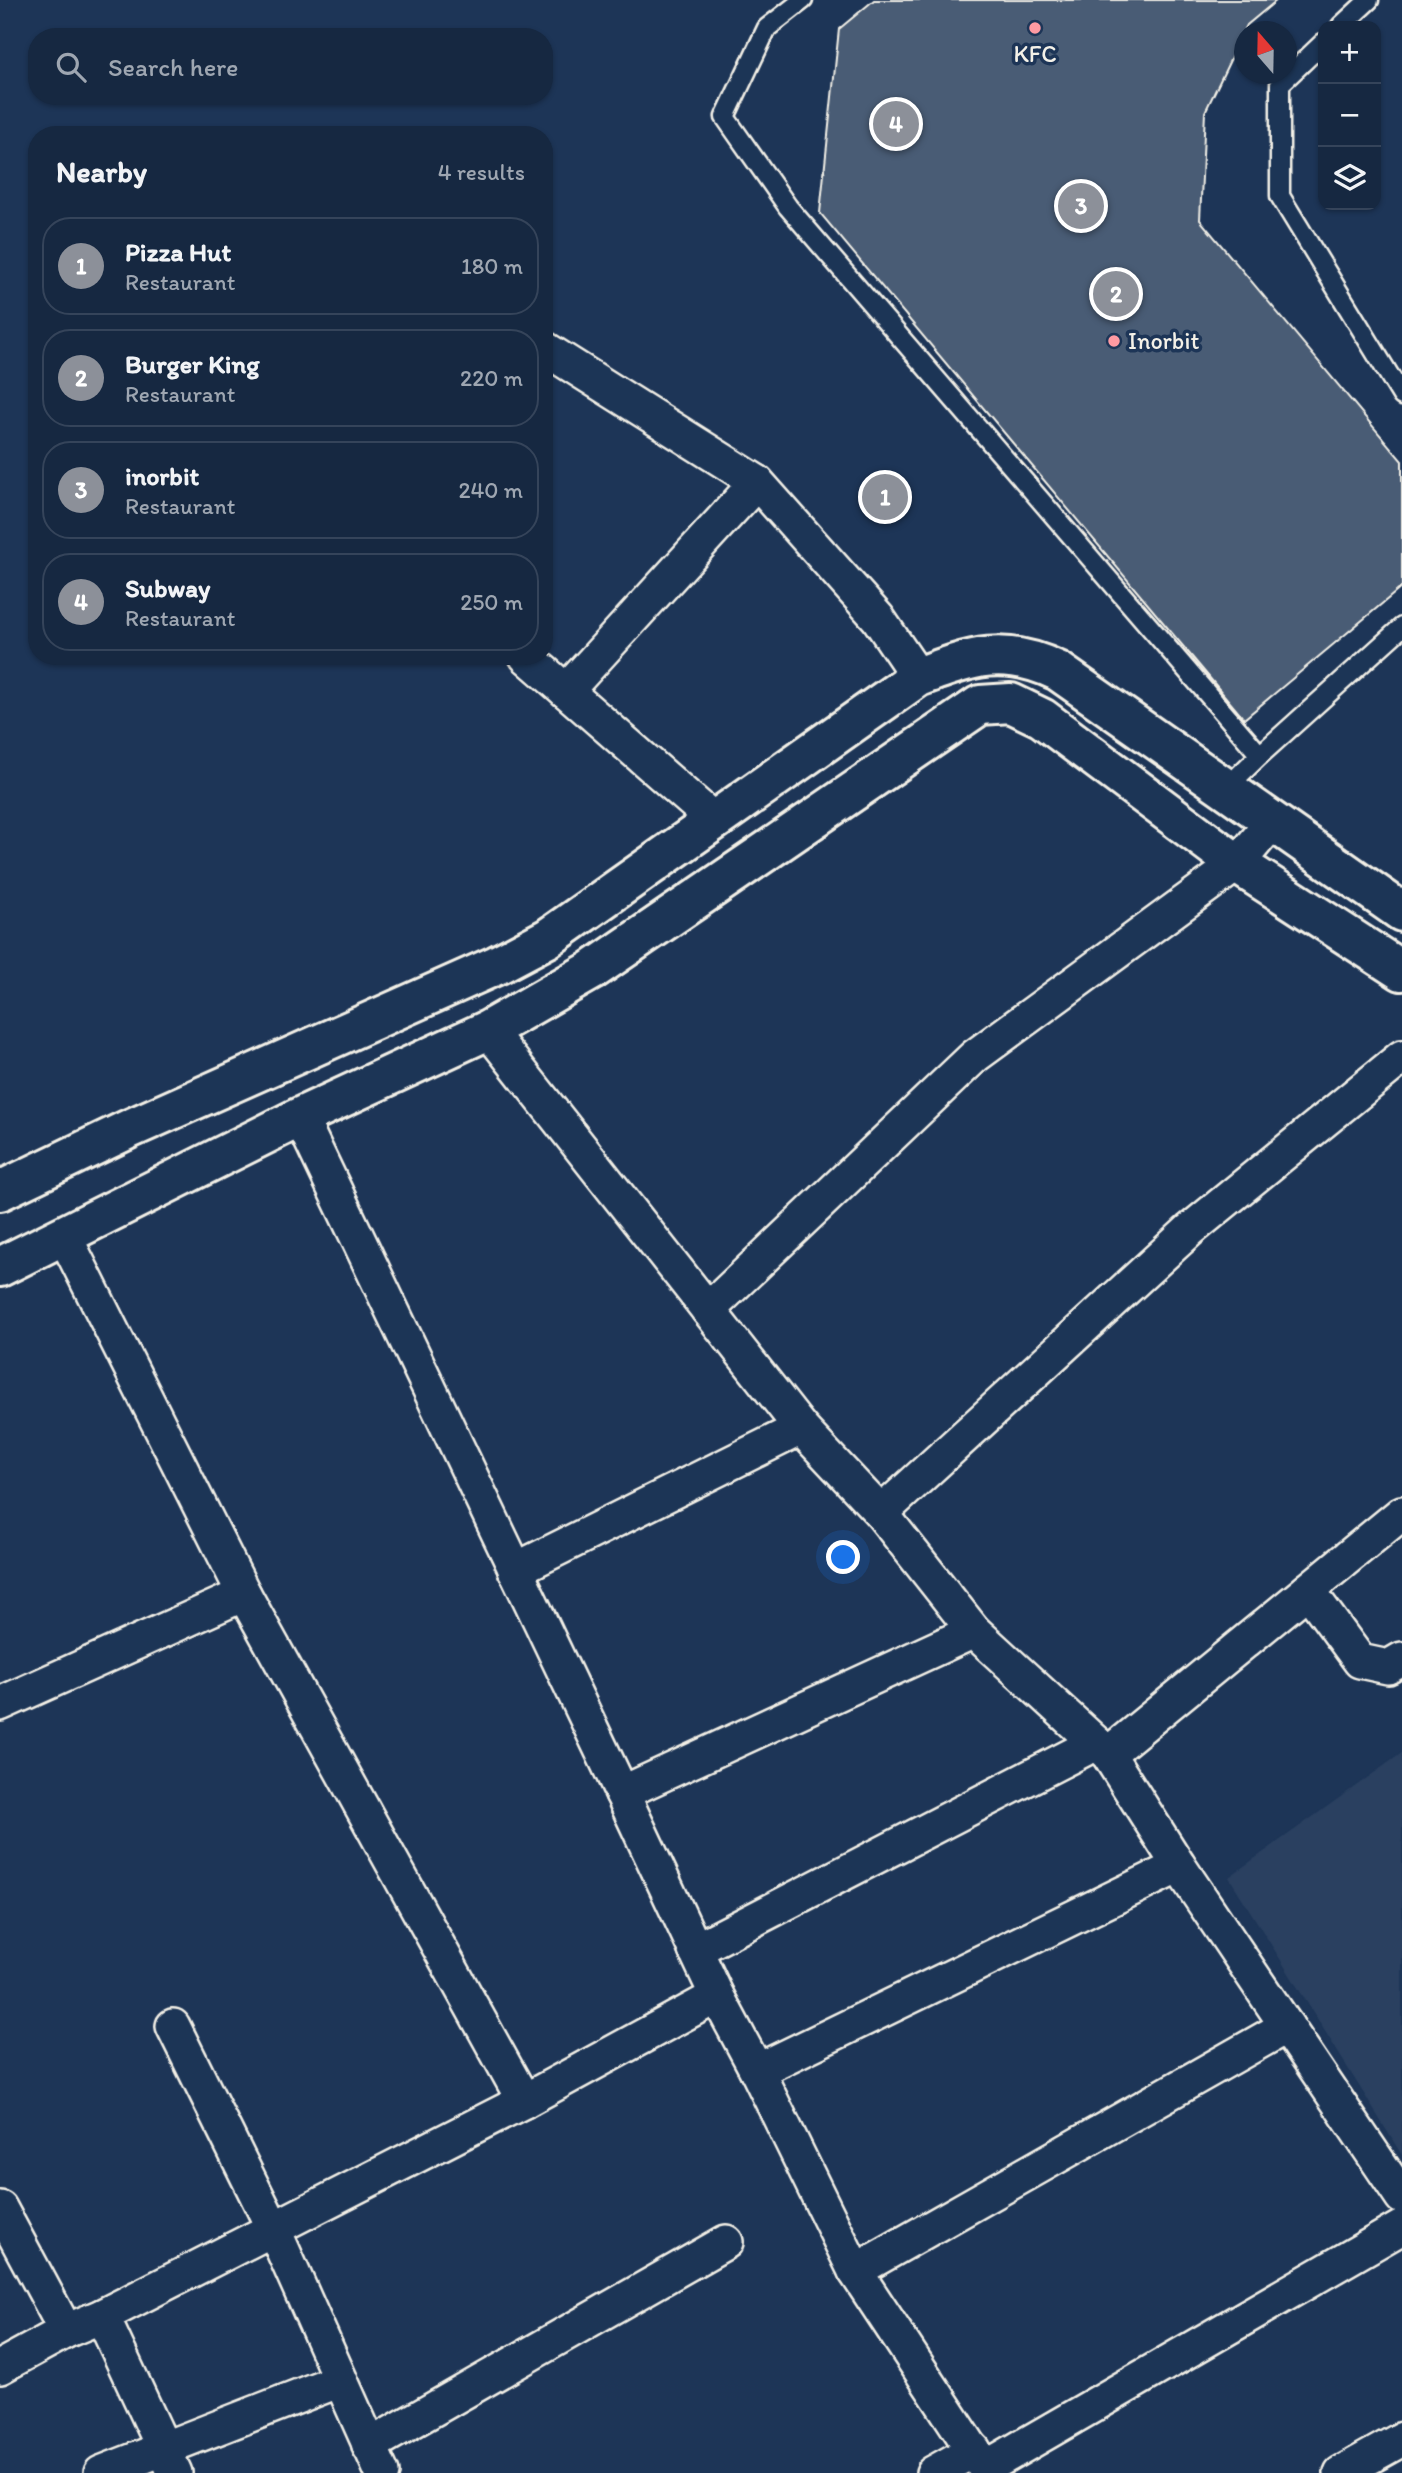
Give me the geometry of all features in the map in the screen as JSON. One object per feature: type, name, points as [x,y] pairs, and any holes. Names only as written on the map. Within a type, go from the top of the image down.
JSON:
[{"type":"street","points":[[553,354],[757,482],[878,618],[918,677]]},
{"type":"street","points":[[566,691],[757,482]]},
{"type":"street","points":[[0,1191],[548,938],[918,677],[981,657],[1012,655],[1035,660],[1058,671],[1402,912]]},
{"type":"street","points":[[536,665],[715,821]]},
{"type":"street","points":[[0,1267],[300,1117],[488,1030],[591,971],[980,705],[1011,703],[1042,718],[1237,864],[1402,971]]},
{"type":"street","points":[[708,1310],[975,1056],[1237,864],[1273,821]]},
{"type":"street","points":[[488,1030],[801,1428],[881,1513],[974,1631],[1102,1749],[1402,2197]]},
{"type":"street","points":[[881,1513],[1191,1230],[1402,1057]]},
{"type":"street","points":[[300,1117],[717,1996],[757,2071],[855,2271],[983,2464]]},
{"type":"street","points":[[64,1235],[244,1594],[524,2101]]},
{"type":"street","points":[[514,1570],[801,1428]]},
{"type":"street","points":[[695,1950],[1102,1749],[1308,1590],[1402,1513]]},
{"type":"street","points":[[1308,1590],[1360,1661],[1388,1667],[1402,1659]]},
{"type":"street","points":[[0,1704],[244,1594]]},
{"type":"street","points":[[622,1793],[974,1631]]},
{"type":"street","points":[[757,2071],[1179,1866]]},
{"type":"street","points":[[0,2367],[66,2331],[102,2316],[524,2101],[717,1996]]},
{"type":"street","points":[[855,2271],[1287,2025]]},
{"type":"street","points":[[173,2026],[273,2228],[376,2460],[726,2242]]},
{"type":"street","points":[[0,2208],[66,2331]]},
{"type":"street","points":[[933,2473],[983,2464],[1402,2227]]},
{"type":"street","points":[[102,2316],[169,2460]]},
{"type":"street","points":[[102,2473],[169,2460],[340,2380]]},
{"type":"street","points":[[1342,2473],[1402,2440]]},
{"type":"lane","points":[[803,0],[767,28],[725,117],[788,207],[1260,755]]},
{"type":"lane","points":[[1346,21],[1369,0]]},
{"type":"lane","points":[[1318,48],[1280,84],[1280,197],[1402,396]]},
{"type":"lane","points":[[1226,788],[1402,627]]},
{"type":"shaded area","points":[[1402,1753],[1402,2155],[1229,1877]]},
{"type":"building","name":"Inorbit","points":[[874,0],[1277,0],[1252,21],[1234,21],[1234,52],[1205,112],[1200,220],[1402,461],[1402,587],[1244,719],[820,213],[839,29]]},
{"type":"place","name":"KFC","points":[[1035,28]]},
{"type":"place","name":"Subway","points":[[896,124]]},
{"type":"place","name":"inorbit","points":[[1081,206]]},
{"type":"place","name":"Burger King","points":[[1116,294]]},
{"type":"place","name":"Inorbit","points":[[1114,341]]},
{"type":"place","name":"Pizza Hut","points":[[885,497]]}]
